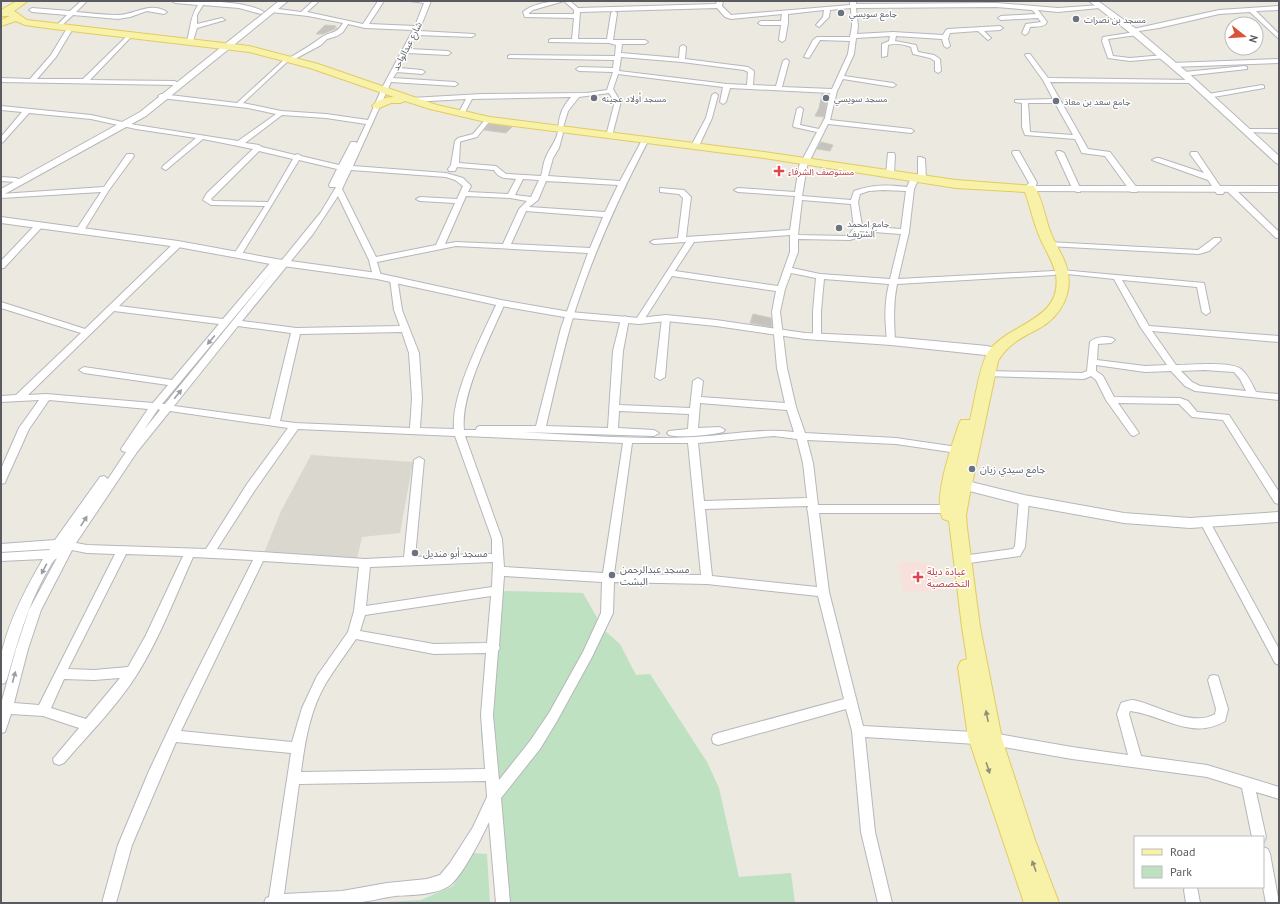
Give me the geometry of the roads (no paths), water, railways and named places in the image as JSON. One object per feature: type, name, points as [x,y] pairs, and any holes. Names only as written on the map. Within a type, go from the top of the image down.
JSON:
[{"type":"main road","points":[[4,17],[23,1]]},
{"type":"main road","points":[[4,17],[30,6]]},
{"type":"main road","points":[[4,17],[25,22],[128,37],[223,46]]},
{"type":"main road","points":[[64,28],[190,41],[223,46],[288,60],[384,89],[406,100],[443,113],[486,122],[890,174],[915,183]]},
{"type":"main road","points":[[288,60],[361,86],[384,89]]},
{"type":"main road","points":[[361,86],[370,96],[375,105],[390,100],[406,100],[461,114],[560,132],[695,146],[786,161]]},
{"type":"main road","points":[[804,163],[915,183],[961,185],[1027,191]]},
{"type":"main road","points":[[1027,191],[1048,244],[1059,264],[1054,290],[1048,305],[1032,319],[994,341],[968,419],[950,536],[985,738],[1035,903]]},
{"type":"main road","points":[[1027,191],[1058,272]]},
{"type":"main road","points":[[964,451],[988,374],[991,351]]},
{"type":"main road","points":[[953,509],[958,528],[985,738],[1048,903]]},
{"type":"street","points":[[32,80],[54,56],[64,28],[73,13],[84,1]]},
{"type":"street","points":[[175,1],[190,3],[203,1],[240,4],[261,12]]},
{"type":"street","points":[[190,41],[194,27],[194,15],[203,1]]},
{"type":"street","points":[[240,4],[246,1]]},
{"type":"street","points":[[1,193],[124,124],[163,96],[261,12],[276,1]]},
{"type":"street","points":[[163,96],[175,83],[284,1]]},
{"type":"street","points":[[303,13],[316,1]]},
{"type":"street","points":[[365,26],[381,1]]},
{"type":"street","points":[[413,1],[428,1]]},
{"type":"street","name":"شارع عبدالواحد","points":[[346,168],[375,105],[416,31],[428,1]]},
{"type":"street","points":[[562,1],[531,9],[526,12],[528,16],[720,3],[727,16],[731,17],[827,8],[853,4],[995,3],[1058,10],[1096,4],[1134,32],[1184,74],[1279,160]]},
{"type":"street","points":[[567,1],[577,13],[575,41]]},
{"type":"street","points":[[658,6],[662,1]]},
{"type":"street","points":[[853,4],[854,37],[851,54],[834,91],[823,126],[804,163],[799,196],[794,252],[781,289],[776,312],[782,368],[791,407],[808,463],[823,592],[858,731],[868,832],[885,903]]},
{"type":"street","points":[[30,6],[73,13],[118,17],[128,16],[146,10],[164,12]]},
{"type":"street","points":[[819,25],[826,17],[827,8]]},
{"type":"street","points":[[1025,33],[1028,25],[1043,24],[1044,22],[1034,8]]},
{"type":"street","points":[[1164,57],[1137,59],[1115,58],[1110,56],[1105,38],[1219,12],[1279,8]]},
{"type":"street","points":[[1251,9],[1279,37]]},
{"type":"street","points":[[271,10],[303,13],[365,26],[472,35]]},
{"type":"street","points":[[782,40],[785,23],[785,11]]},
{"type":"street","points":[[610,41],[614,13]]},
{"type":"street","points":[[1001,18],[1040,16]]},
{"type":"street","points":[[194,27],[222,20]]},
{"type":"street","points":[[238,105],[288,60],[319,44],[325,38],[334,35],[342,29],[346,22]]},
{"type":"street","points":[[761,23],[785,23]]},
{"type":"street","points":[[947,46],[945,37],[948,31],[1000,28]]},
{"type":"street","points":[[979,29],[988,38]]},
{"type":"street","points":[[892,42],[893,34]]},
{"type":"street","points":[[807,57],[816,40],[819,38],[893,34],[945,37]]},
{"type":"street","points":[[84,81],[128,37]]},
{"type":"street","points":[[551,41],[645,42]]},
{"type":"street","points":[[610,91],[619,57],[620,45],[617,42]]},
{"type":"street","points":[[884,56],[885,44],[892,42],[911,44],[914,46],[915,53],[935,57],[938,60],[938,71]]},
{"type":"street","points":[[682,60],[683,47]]},
{"type":"street","points":[[405,52],[448,53]]},
{"type":"street","points":[[1028,55],[1046,80],[1056,101],[1085,152],[1107,154],[1134,190]]},
{"type":"street","points":[[510,57],[619,57],[682,60],[749,69],[751,71],[752,78],[750,88]]},
{"type":"street","points":[[778,89],[786,61]]},
{"type":"street","points":[[1172,65],[1279,61]]},
{"type":"street","points":[[1184,74],[1250,68]]},
{"type":"street","points":[[579,69],[616,71],[750,88],[834,91]]},
{"type":"street","points":[[395,70],[422,72]]},
{"type":"street","points":[[841,78],[893,85]]},
{"type":"street","points":[[1,80],[175,83]]},
{"type":"street","points":[[1,87],[10,80]]},
{"type":"street","points":[[1046,80],[1192,81]]},
{"type":"street","points":[[384,89],[455,84]]},
{"type":"street","points":[[723,102],[727,86]]},
{"type":"street","points":[[1208,96],[1262,87]]},
{"type":"street","points":[[406,100],[577,95],[610,91]]},
{"type":"street","points":[[609,136],[617,105],[616,97],[610,91]]},
{"type":"street","points":[[506,246],[524,209],[534,200],[543,179],[549,158],[555,148],[560,132],[560,120],[564,110],[577,95]]},
{"type":"street","points":[[695,146],[709,118],[715,95]]},
{"type":"street","points":[[163,96],[238,105],[281,113],[367,121]]},
{"type":"street","points":[[461,114],[470,97]]},
{"type":"street","points":[[1017,101],[1056,101]]},
{"type":"street","points":[[1025,101],[1025,127],[1027,134],[1077,137]]},
{"type":"street","points":[[1,108],[91,117],[259,147],[346,168],[446,175],[459,178],[468,186],[465,194],[459,202],[440,246]]},
{"type":"street","points":[[800,109],[796,126],[911,130]]},
{"type":"street","points":[[1,141],[27,111]]},
{"type":"street","points":[[239,144],[281,113]]},
{"type":"street","points":[[446,175],[455,165],[456,142],[460,139],[475,136],[486,122]]},
{"type":"street","points":[[1,188],[124,124]]},
{"type":"street","points":[[1247,131],[1279,131]]},
{"type":"street","points":[[166,168],[201,137]]},
{"type":"street","points":[[540,429],[570,315],[592,251],[622,184],[643,143]]},
{"type":"street","points":[[259,147],[210,195],[207,200],[211,203],[270,204]]},
{"type":"street","points":[[1016,153],[1033,183],[1027,191]]},
{"type":"street","points":[[1060,153],[1077,190]]},
{"type":"street","points":[[1194,154],[1210,178],[1279,236]]},
{"type":"street","points":[[890,174],[891,155]]},
{"type":"street","points":[[80,230],[106,189],[130,156]]},
{"type":"street","points":[[238,254],[298,156]]},
{"type":"street","points":[[892,341],[889,316],[893,282],[921,159]]},
{"type":"street","points":[[1156,160],[1210,178]]},
{"type":"street","points":[[455,165],[496,168],[503,176],[622,184]]},
{"type":"street","points":[[280,263],[310,232],[330,204],[338,189],[346,168]]},
{"type":"street","points":[[1,557],[51,554],[63,548],[129,455],[231,323],[280,263],[318,212],[346,168]]},
{"type":"street","points":[[510,196],[520,177]]},
{"type":"street","points":[[1,179],[16,180]]},
{"type":"street","points":[[654,242],[795,234],[850,238],[858,228],[854,202],[857,193],[863,190],[891,188],[915,183]]},
{"type":"street","points":[[1,196],[106,189]]},
{"type":"street","points":[[338,189],[373,260],[377,276]]},
{"type":"street","points":[[1027,191],[1279,189]]},
{"type":"street","points":[[663,190],[681,192],[687,197],[682,240]]},
{"type":"street","points":[[738,190],[854,202]]},
{"type":"street","points":[[1027,191],[1127,194],[1224,190]]},
{"type":"street","points":[[465,194],[510,196],[534,200]]},
{"type":"street","points":[[420,199],[459,202]]},
{"type":"street","points":[[524,209],[609,215]]},
{"type":"street","points":[[1,220],[178,244],[280,263],[377,276],[501,303],[570,315],[639,321],[666,318],[716,323],[817,337],[892,341],[991,351]]},
{"type":"street","points":[[1,266],[39,226]]},
{"type":"street","points":[[858,228],[905,232]]},
{"type":"street","points":[[639,321],[692,239]]},
{"type":"street","points":[[1048,244],[1199,252],[1206,249],[1217,240]]},
{"type":"street","points":[[20,397],[178,244]]},
{"type":"street","points":[[373,260],[440,246],[460,244],[592,251]]},
{"type":"street","points":[[788,270],[820,276],[893,282],[1058,272],[1201,285],[1206,312]]},
{"type":"street","points":[[671,273],[781,289]]},
{"type":"street","points":[[817,337],[817,311],[820,276]]},
{"type":"street","points":[[1117,278],[1145,328],[1173,367],[1192,388],[1279,397]]},
{"type":"street","points":[[394,279],[398,310],[414,353],[417,398],[415,430]]},
{"type":"street","points":[[501,303],[463,395],[455,432],[497,540],[499,571],[488,715],[491,775],[495,795],[503,903]]},
{"type":"street","points":[[1,305],[87,332]]},
{"type":"street","points":[[113,308],[296,331],[404,329]]},
{"type":"street","points":[[660,377],[666,318]]},
{"type":"street","points":[[613,432],[618,351],[625,319]]},
{"type":"street","points":[[1,728],[5,708],[5,691],[35,610],[63,548],[155,406],[231,323]]},
{"type":"street","points":[[1145,328],[1279,339]]},
{"type":"street","points":[[274,424],[296,331]]},
{"type":"street","points":[[988,374],[1084,376],[1092,367],[1094,342],[1100,340],[1111,340]]},
{"type":"street","points":[[1092,367],[1145,369],[1173,367],[1232,368],[1237,370],[1244,378],[1253,395]]},
{"type":"street","points":[[1092,367],[1100,378],[1111,400],[1134,433]]},
{"type":"street","points":[[84,370],[175,383]]},
{"type":"street","points":[[698,381],[694,400],[693,436],[708,580]]},
{"type":"street","points":[[1,480],[24,428],[46,397]]},
{"type":"street","points":[[1,399],[46,397],[155,406],[295,426],[628,440],[693,436],[800,433],[817,436],[896,441],[964,451]]},
{"type":"street","points":[[694,400],[791,407]]},
{"type":"street","points":[[1111,400],[1180,401],[1185,403],[1195,415],[1226,417],[1279,500]]},
{"type":"street","points":[[615,408],[694,411]]},
{"type":"street","points":[[209,553],[251,487],[295,426]]},
{"type":"street","points":[[455,432],[491,428],[693,436]]},
{"type":"street","points":[[365,564],[360,611],[353,634],[321,680],[303,721],[274,902],[342,898],[387,890],[427,886],[444,881],[454,868],[478,832],[495,795],[535,745],[553,717],[588,654],[607,613],[608,578],[628,440]]},
{"type":"street","points":[[409,562],[419,460]]},
{"type":"street","points":[[957,484],[1024,500],[1124,518],[1154,521],[1205,522],[1279,517]]},
{"type":"street","points":[[962,560],[1016,553],[1020,547],[1024,500]]},
{"type":"street","points":[[699,505],[812,505],[953,509]]},
{"type":"street","points":[[1205,522],[1279,660]]},
{"type":"street","points":[[1,548],[63,548],[190,552],[365,564],[398,561],[409,562],[444,559],[498,558]]},
{"type":"street","points":[[43,711],[122,551]]},
{"type":"street","points":[[59,759],[110,702],[132,672],[165,607],[190,552]]},
{"type":"street","points":[[1,679],[20,617],[51,554]]},
{"type":"street","points":[[108,903],[124,847],[173,736],[260,556]]},
{"type":"street","points":[[499,571],[608,578],[708,580],[823,592]]},
{"type":"street","points":[[360,611],[497,591]]},
{"type":"street","points":[[353,634],[434,649],[494,648]]},
{"type":"street","points":[[60,674],[94,675],[132,672]]},
{"type":"street","points":[[1136,762],[1123,714],[1125,707],[1131,705],[1175,720],[1206,724],[1214,722],[1220,717],[1222,709],[1214,680]]},
{"type":"street","points":[[718,740],[850,703]]},
{"type":"street","points":[[5,708],[43,711],[88,725]]},
{"type":"street","points":[[858,731],[985,738],[1072,753],[1207,771],[1279,793]]},
{"type":"street","points":[[173,736],[298,748]]},
{"type":"street","points":[[293,778],[491,775]]},
{"type":"street","points":[[1248,783],[1259,836]]},
{"type":"street","points":[[1264,859],[1273,903]]},
{"type":"place","name":"جامع سويسي","points":[[841,13]]},
{"type":"place","name":"مسجد بن نصرات","points":[[1076,19]]},
{"type":"place","name":"مسجد أولاد عجينه","points":[[594,98]]},
{"type":"place","name":"مسجد سويسي","points":[[826,98]]},
{"type":"place","name":"جامع سعد بن معاذ","points":[[1056,101]]},
{"type":"place","name":"مستوصف الشرفاء","points":[[779,171]]},
{"type":"place","name":"جامع امحمد الشريف","points":[[839,228]]},
{"type":"place","name":"جامع سيدي زيان","points":[[972,469]]},
{"type":"place","name":"مسجد أبو منديل","points":[[415,553]]},
{"type":"place","name":"مسجد عبدالرحمن البشت","points":[[612,575]]},
{"type":"place","name":"عيادة ديلة التخصصية","points":[[918,577]]}]
